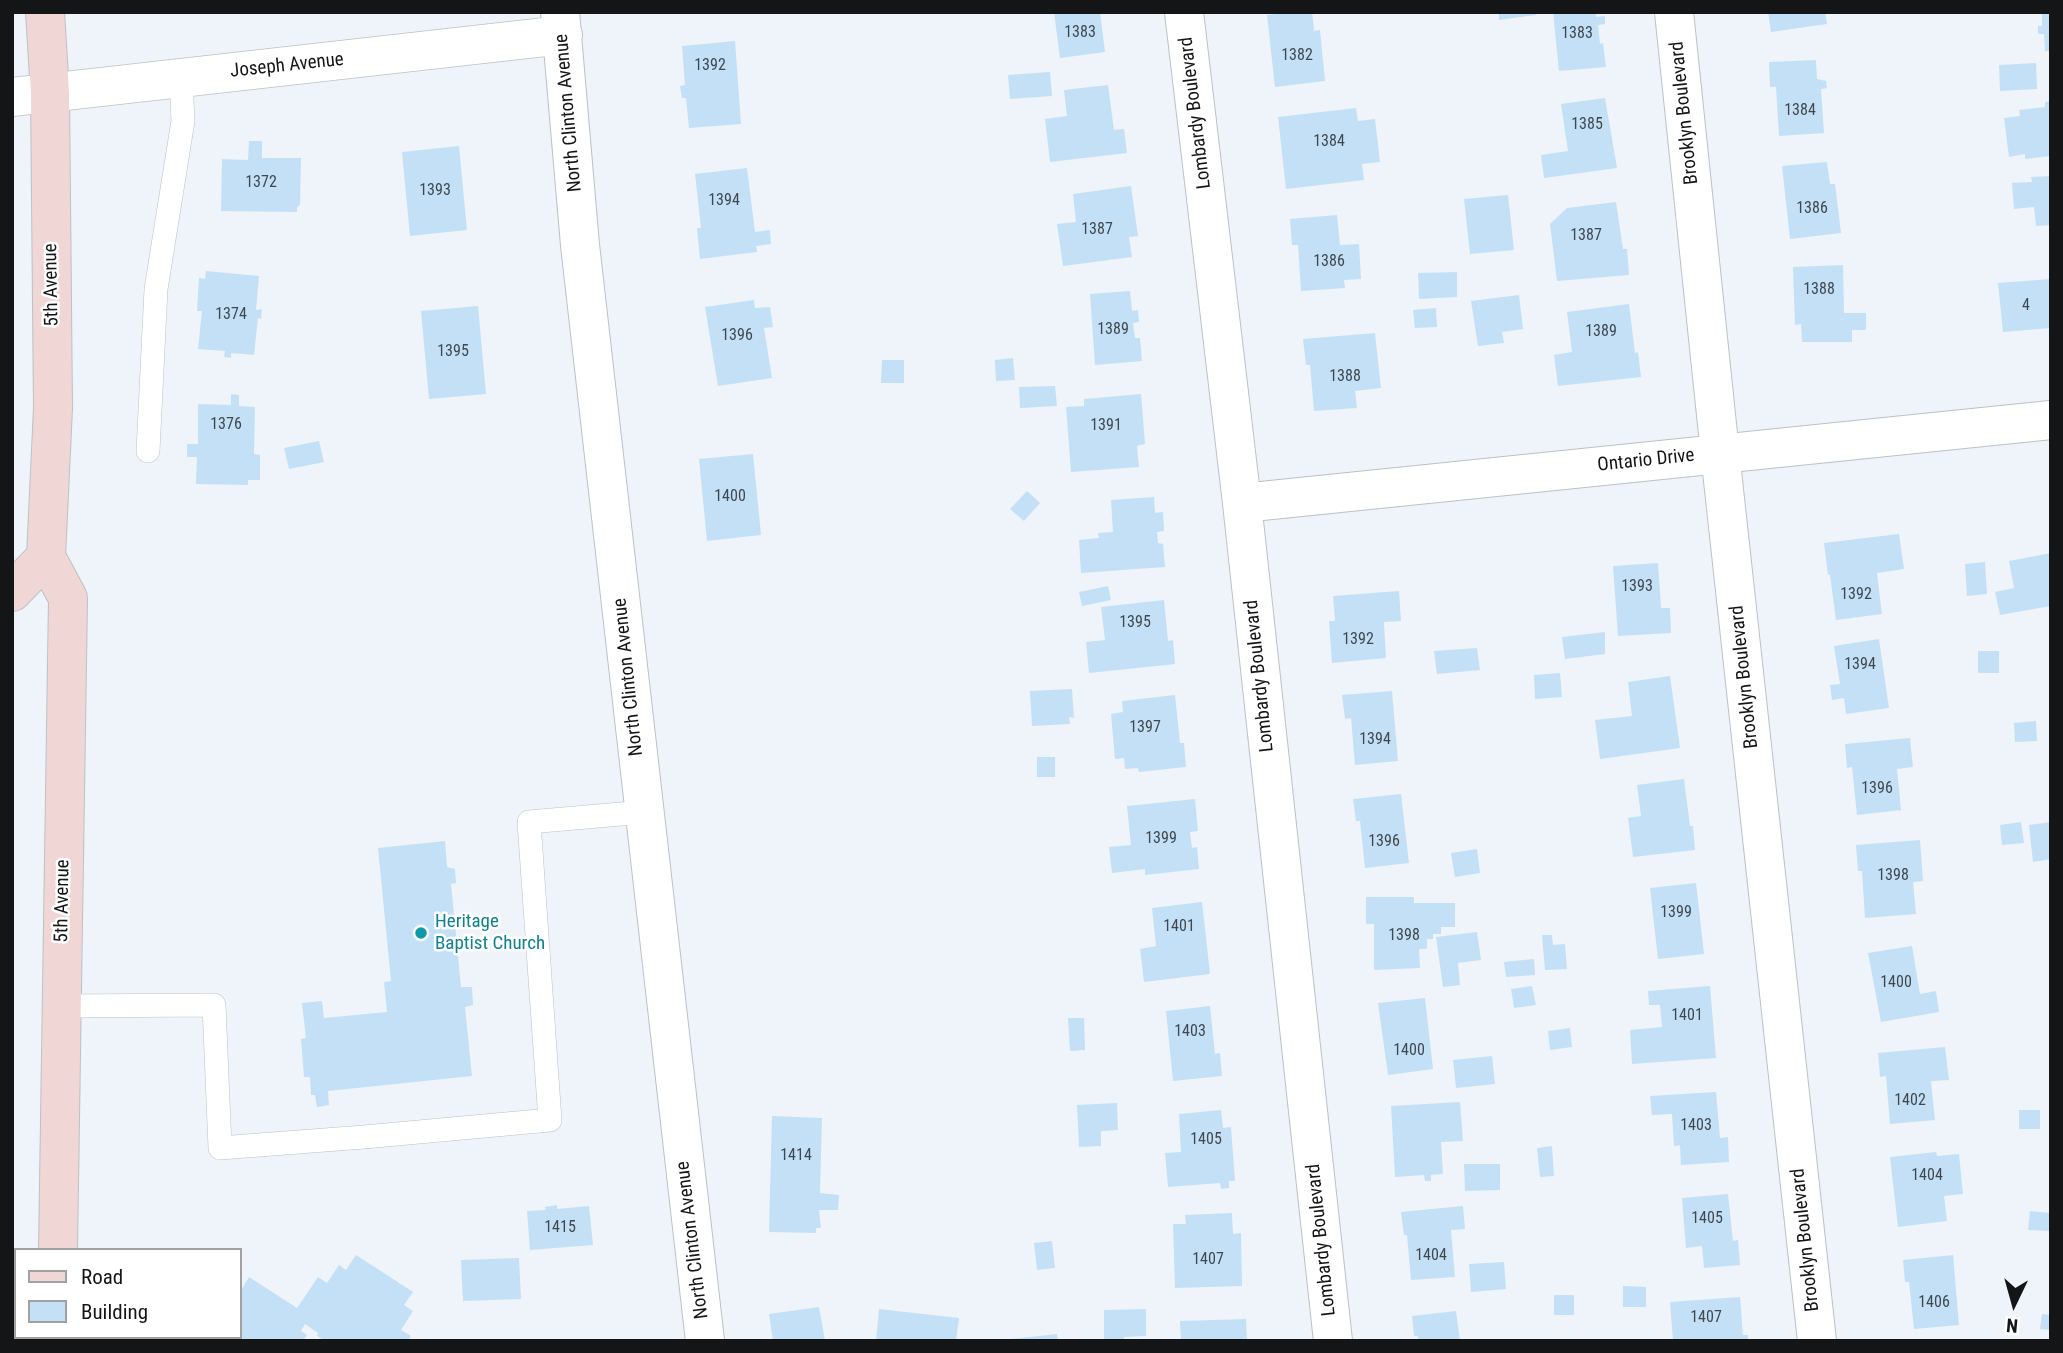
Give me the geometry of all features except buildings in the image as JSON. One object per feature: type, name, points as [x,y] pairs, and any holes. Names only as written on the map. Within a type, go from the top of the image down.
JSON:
[{"type":"main road","name":"5th Avenue","points":[[45,12],[50,93],[53,408],[29,557],[68,598],[58,1248]]},
{"type":"main road","points":[[12,592],[29,557]]},
{"type":"main road","points":[[31,1248],[38,1161],[61,1071]]},
{"type":"street","name":"Lombardy Boulevard","points":[[1184,12],[1333,1341]]},
{"type":"street","name":"Brooklyn Boulevard","points":[[1674,12],[1817,1341]]},
{"type":"street","name":"Joseph Avenue","points":[[12,97],[181,78],[561,23]]},
{"type":"street","name":"North Clinton Avenue","points":[[561,23],[580,245],[705,1341]]},
{"type":"street","name":"Ontario Drive","points":[[1241,503],[2051,420]]},
{"type":"lane","points":[[148,451],[156,289],[183,121],[181,78]]},
{"type":"lane","points":[[62,1006],[214,1005],[220,1148],[550,1120],[528,822],[644,812]]},
{"type":"place","name":"Heritage Baptist Church","points":[[421,933]]}]
